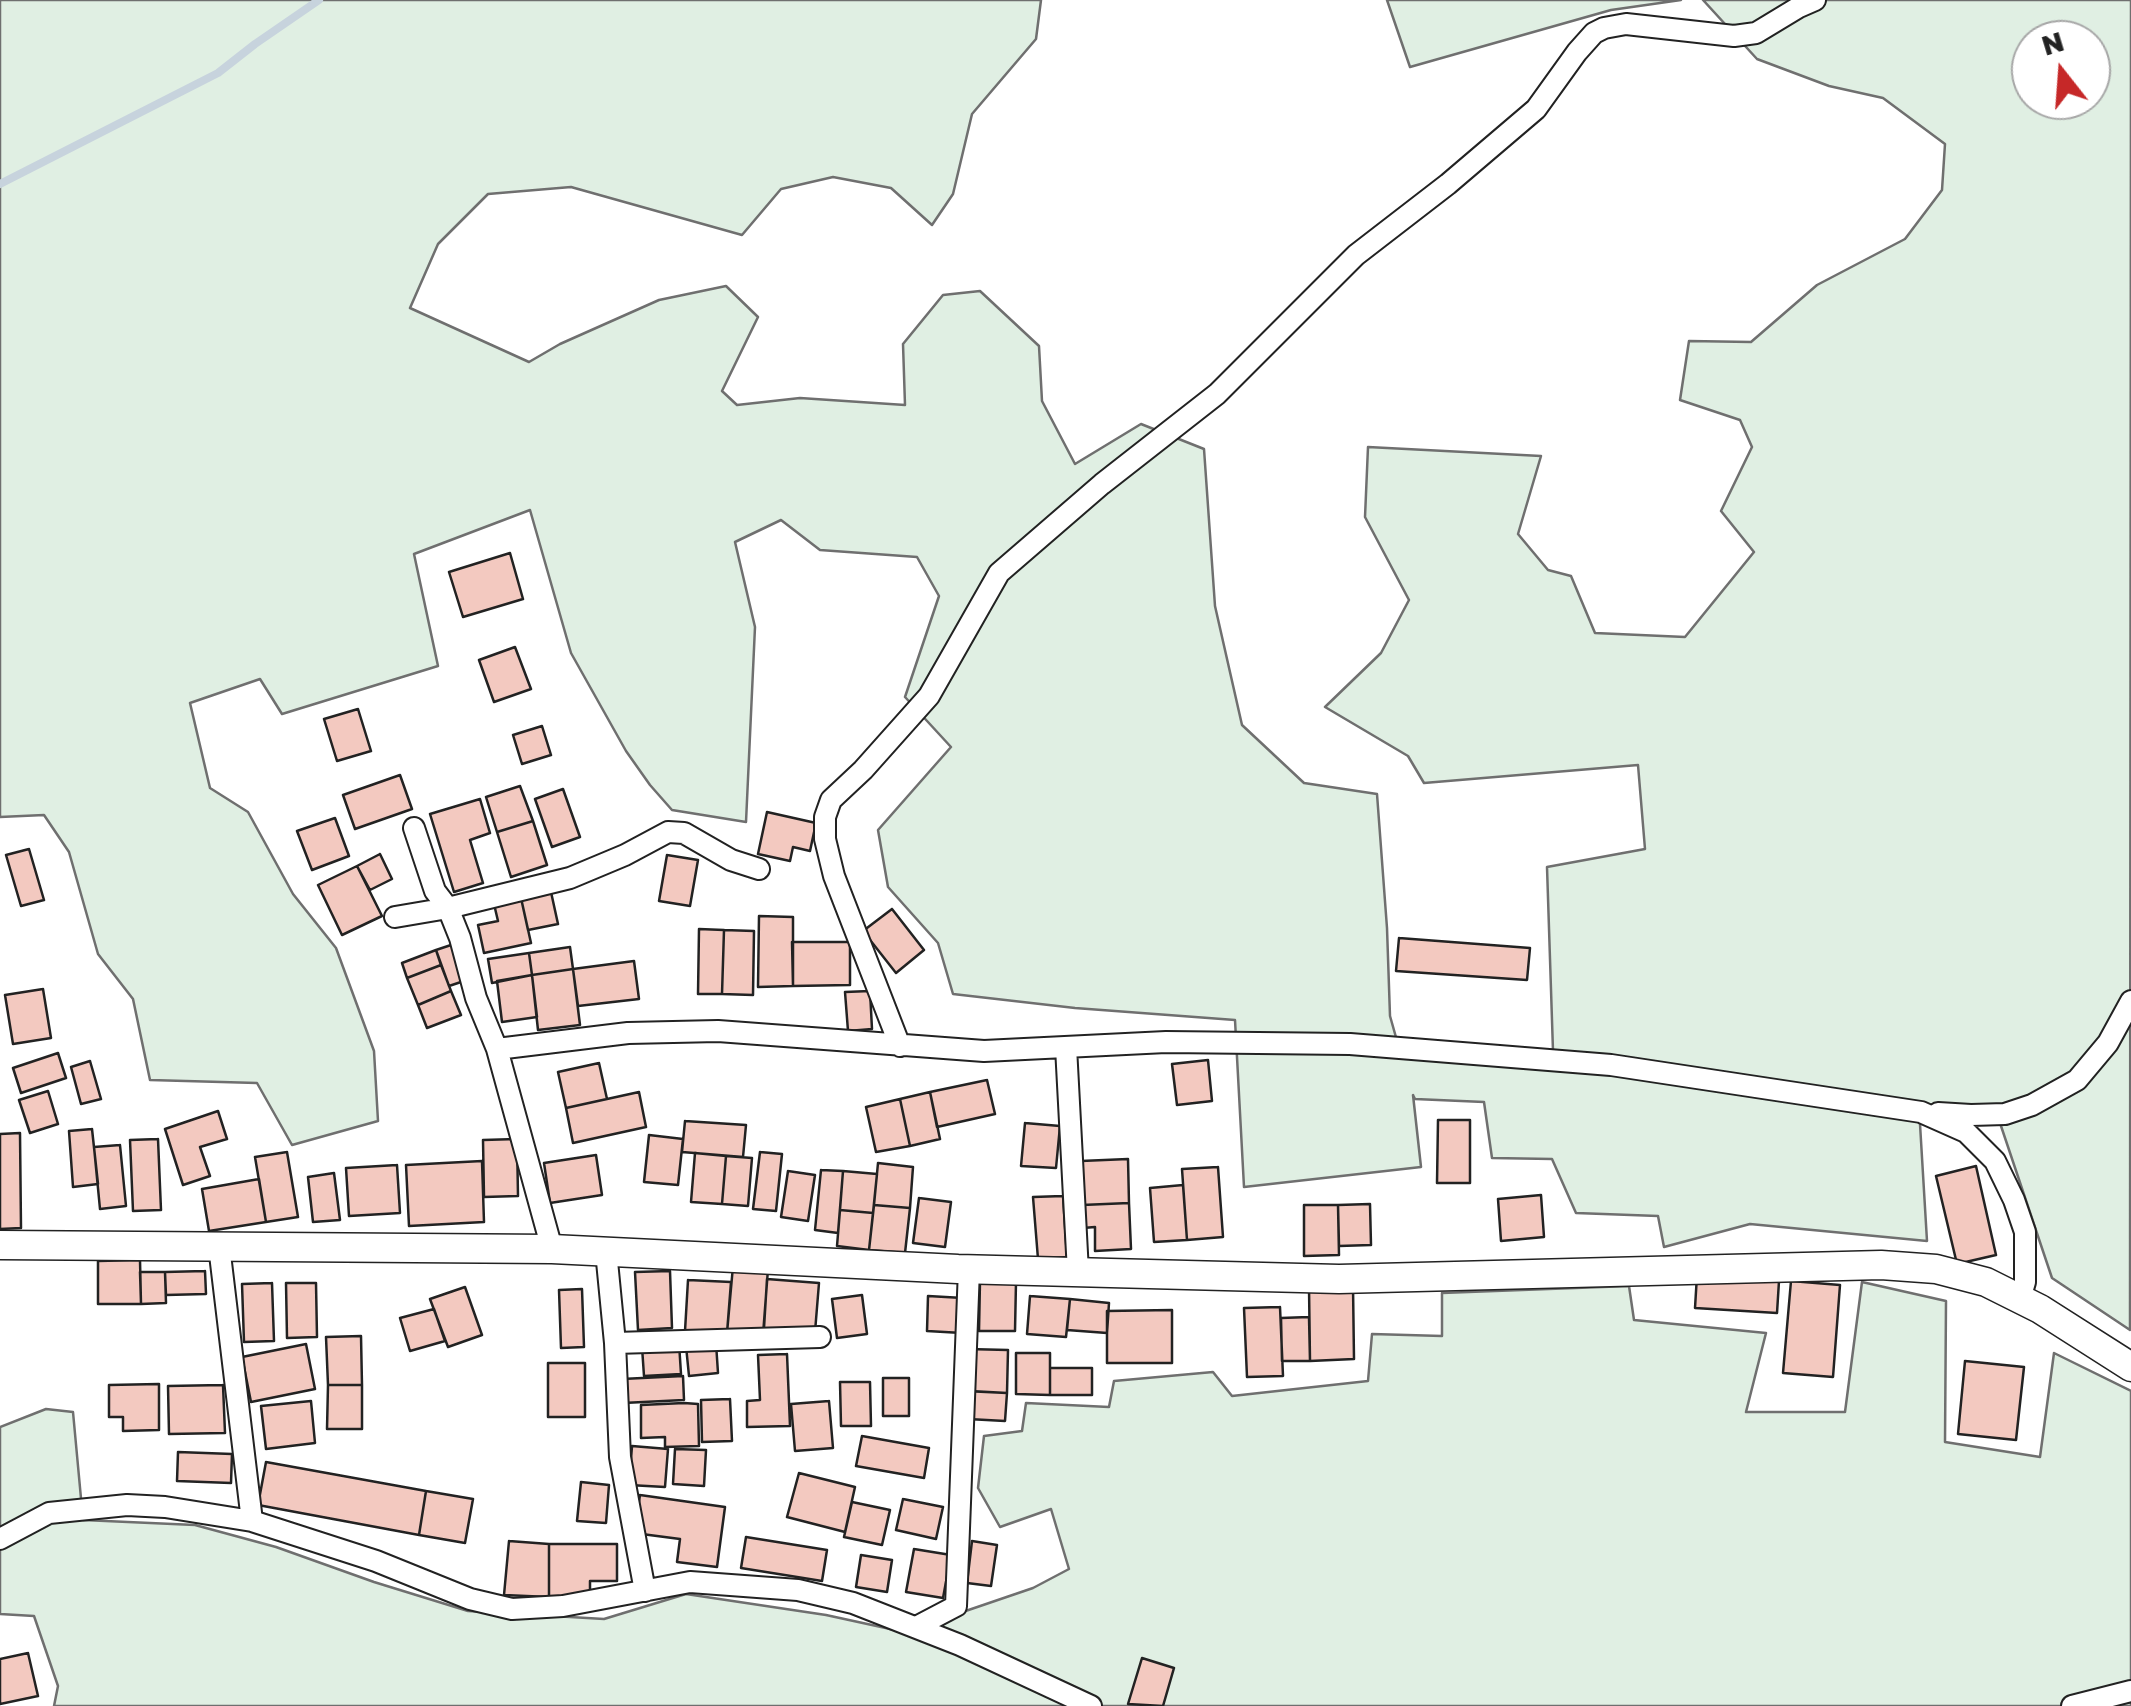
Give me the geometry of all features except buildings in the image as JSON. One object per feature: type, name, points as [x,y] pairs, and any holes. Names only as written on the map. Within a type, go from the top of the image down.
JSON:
[{"type":"street","points":[[900,1046],[834,876],[824,839],[825,818],[831,800],[929,696],[1000,574],[1102,484],[1217,394],[1356,256],[1536,109],[1594,34],[1626,24],[1734,36],[1756,33],[1815,0]]},
{"type":"street","points":[[414,828],[435,891],[448,908],[460,938],[476,998],[497,1050],[552,1249]]},
{"type":"street","points":[[396,916],[448,908],[570,878],[668,832],[684,833],[731,860],[759,869]]},
{"type":"street","points":[[497,1050],[628,1033],[718,1031],[984,1051],[1166,1042],[1350,1044],[1611,1064],[1920,1112],[2005,1114],[2032,1105],[2077,1080],[2108,1044],[2131,1001]]},
{"type":"street","points":[[1066,1047],[1078,1272]]},
{"type":"street","points":[[1920,1112],[1966,1132],[1995,1161],[2024,1232],[2025,1282],[2020,1299]]},
{"type":"street","points":[[0,1244],[552,1249],[969,1270],[1339,1279],[1880,1265],[1936,1269],[1986,1282],[2040,1308],[2131,1367]]},
{"type":"street","points":[[219,1246],[252,1521]]},
{"type":"street","points":[[606,1251],[620,1457],[645,1591]]},
{"type":"street","points":[[916,1627],[956,1606],[969,1270]]},
{"type":"street","points":[[615,1343],[820,1337]]},
{"type":"street","points":[[0,1539],[49,1514],[128,1504],[252,1521],[376,1562],[470,1600],[512,1609],[563,1606],[690,1582],[798,1590],[853,1603],[916,1627],[1091,1706]]},
{"type":"street","points":[[2072,1706],[2131,1691]]},
{"type":"green space","points":[[0,0],[1041,0],[1036,39],[972,114],[953,194],[932,225],[891,188],[833,177],[781,189],[742,235],[571,187],[488,194],[438,244],[410,308],[529,362],[659,300],[726,286],[758,317],[722,391],[737,405],[800,398],[905,405],[903,344],[943,295],[980,291],[1039,346],[1042,401],[1075,464],[1141,424],[1204,449],[1215,606],[1242,725],[1304,783],[1377,794],[1390,1016],[1399,1048],[1553,1051],[1547,867],[1645,849],[1638,765],[1424,783],[1408,756],[1325,707],[1381,653],[1409,600],[1365,517],[1368,447],[1541,456],[1518,534],[1548,570],[1571,576],[1595,633],[1685,637],[1754,552],[1721,511],[1752,447],[1740,420],[1680,400],[1689,341],[1751,342],[1817,285],[1905,239],[1942,190],[1945,144],[1883,98],[1829,86],[1757,59],[1703,0],[2131,0],[2130,1330],[2052,1278],[1999,1120],[1920,1124],[1927,1241],[1750,1224],[1664,1247],[1658,1216],[1576,1213],[1552,1159],[1492,1158],[1484,1102],[1415,1099],[1413,1095],[1421,1167],[1244,1187],[1235,1020],[953,994],[938,943],[888,887],[878,830],[951,747],[905,697],[939,596],[917,557],[820,550],[781,520],[735,542],[755,627],[746,822],[672,810],[626,751],[571,653],[530,510],[414,554],[438,666],[282,714],[260,679],[190,703],[210,788],[248,812],[293,894],[336,948],[374,1051],[378,1121],[292,1145],[257,1083],[150,1080],[133,999],[98,954],[69,852],[44,815],[0,817]]},
{"type":"green space","points":[[1387,0],[1681,0],[1611,10],[1410,67]]},
{"type":"green space","points":[[1862,1282],[1946,1301],[1945,1442],[2040,1457],[2054,1353],[2131,1391],[2131,1706],[54,1706],[58,1686],[34,1616],[0,1614],[0,1427],[46,1409],[73,1412],[83,1520],[195,1525],[276,1547],[468,1611],[604,1619],[686,1594],[826,1615],[904,1632],[1033,1588],[1069,1569],[1051,1509],[1000,1527],[978,1488],[984,1436],[1022,1431],[1026,1403],[1109,1407],[1114,1381],[1213,1372],[1232,1396],[1368,1381],[1372,1334],[1442,1336],[1442,1293],[1629,1286],[1634,1320],[1766,1333],[1746,1412],[1845,1412]]},
{"type":"waterway","points":[[0,184],[218,73],[319,0]]}]
